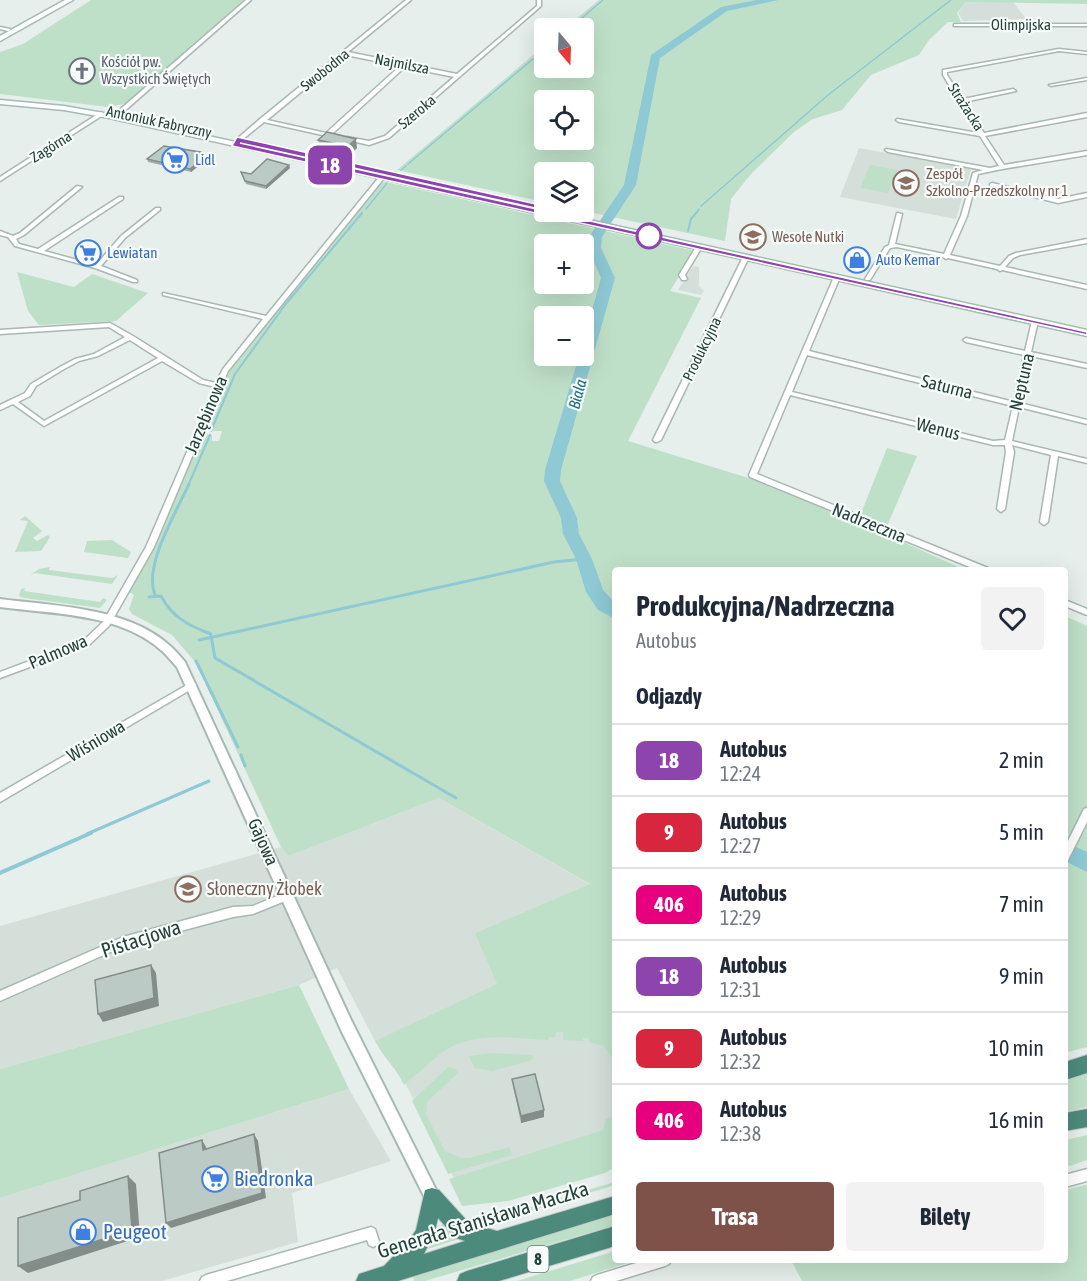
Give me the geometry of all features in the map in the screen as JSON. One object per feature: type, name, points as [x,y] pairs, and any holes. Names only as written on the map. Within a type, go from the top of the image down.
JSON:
[{"type":"highway","points":[[1068,1070],[1087,1064]]},
{"type":"highway","points":[[432,1197],[463,1231],[496,1241]]},
{"type":"highway","points":[[388,1274],[415,1252],[423,1240],[432,1197]]},
{"type":"highway","name":"Generała Stanisława Maczka","points":[[366,1281],[612,1206]]},
{"type":"highway","name":"8","points":[[466,1281],[612,1237]]},
{"type":"main road","points":[[0,36],[4,29],[61,0]]},
{"type":"main road","points":[[0,36],[70,0]]},
{"type":"main road","name":"Antoniuk Fabryczny","points":[[0,100],[67,104],[385,175]]},
{"type":"main road","name":"Antoniuk Fabryczny","points":[[0,100],[101,114],[237,142]]},
{"type":"main road","points":[[385,175],[534,205]]},
{"type":"main road","points":[[385,175],[534,207]]},
{"type":"main road","points":[[594,220],[699,247],[837,277],[1087,327]]},
{"type":"main road","points":[[612,225],[868,279],[1035,318],[1087,333]]},
{"type":"street","points":[[118,114],[249,0]]},
{"type":"street","name":"Swobodna","points":[[237,142],[409,0]]},
{"type":"street","name":"Szeroka","points":[[262,120],[361,142],[379,141],[387,137],[539,6],[539,0]]},
{"type":"street","name":"Olimpijska","points":[[956,25],[1087,25]]},
{"type":"street","name":"Strażacka","points":[[1002,167],[945,75],[945,71],[1059,50],[1087,53]]},
{"type":"street","name":"Najmilsza","points":[[345,53],[458,76]]},
{"type":"street","points":[[327,135],[404,64]]},
{"type":"street","points":[[1051,85],[1087,79]]},
{"type":"street","points":[[962,101],[1013,91]]},
{"type":"street","name":"Zagórna","points":[[0,179],[101,114]]},
{"type":"street","points":[[899,120],[983,135],[1087,115]]},
{"type":"street","points":[[888,150],[988,169]]},
{"type":"street","points":[[946,257],[964,216],[976,173],[988,169],[1087,153]]},
{"type":"street","name":"Jarzębinowa","points":[[108,620],[150,547],[225,370],[385,175]]},
{"type":"street","points":[[992,185],[1058,201],[1087,195]]},
{"type":"street","points":[[12,239],[22,234],[79,187]]},
{"type":"street","points":[[39,251],[122,198]]},
{"type":"street","points":[[97,267],[123,237],[158,209]]},
{"type":"street","points":[[868,279],[883,254],[892,245],[899,214]]},
{"type":"street","points":[[0,233],[8,235],[16,245],[97,267],[135,281]]},
{"type":"street","points":[[999,269],[1011,257],[1018,254],[1087,241]]},
{"type":"street","points":[[892,245],[1087,287]]},
{"type":"street","points":[[684,279],[682,275],[699,247]]},
{"type":"street","name":"Produkcyjna","points":[[657,440],[746,257]]},
{"type":"street","points":[[789,393],[837,277]]},
{"type":"street","points":[[165,294],[266,318]]},
{"type":"street","name":"Neptuna","points":[[1001,509],[1010,452],[1008,442],[1035,318]]},
{"type":"street","points":[[0,332],[113,326],[201,382],[217,385]]},
{"type":"street","points":[[0,408],[28,394],[33,385],[62,368],[77,360],[96,355],[131,337]]},
{"type":"street","points":[[966,340],[1087,366]]},
{"type":"street","name":"Saturna","points":[[807,353],[1087,422]]},
{"type":"street","points":[[13,401],[44,424],[162,358]]},
{"type":"street","name":"Wenus","points":[[789,393],[993,443],[1008,442],[1087,461]]},
{"type":"street","name":"Nadrzeczna","points":[[789,393],[753,475],[977,567]]},
{"type":"street","points":[[1044,522],[1055,454]]},
{"type":"street","name":"Gajowa","points":[[0,603],[108,620],[144,632],[163,644],[181,665],[192,684],[346,1025],[432,1197]]},
{"type":"street","points":[[1068,604],[1087,612]]},
{"type":"street","name":"Palmowa","points":[[0,675],[86,643],[99,633],[108,620]]},
{"type":"street","name":"Wiśniowa","points":[[0,798],[192,684]]},
{"type":"street","points":[[1068,851],[1087,812]]},
{"type":"street","name":"Pistacjowa","points":[[0,996],[123,942],[233,912],[253,910],[287,896]]},
{"type":"street","points":[[1068,1180],[1087,1175]]},
{"type":"street","points":[[206,1281],[371,1233],[373,1241]]},
{"type":"street","points":[[597,1281],[654,1263]]},
{"type":"shaded area","points":[[966,2],[1013,2],[1026,19],[963,21],[958,13]]},
{"type":"shaded area","name":"Zespół Szkolno-Przedszkolny nr 1","points":[[859,148],[971,169],[956,219],[840,197]]},
{"type":"shaded area","points":[[693,266],[699,267],[699,286],[704,291],[701,295],[678,290]]},
{"type":"shaded area","points":[[439,798],[591,885],[475,933],[612,1042],[612,1151],[462,1194],[382,1038],[375,1041],[337,968],[299,985],[0,1069],[0,926],[281,847],[289,856]]},
{"type":"shaded area","points":[[349,1089],[391,1161],[292,1193],[298,1242],[162,1281],[0,1281],[0,1198]]},
{"type":"green space","points":[[91,0],[244,0],[128,103],[108,107],[0,94],[0,52],[23,44]]},
{"type":"green space","points":[[599,0],[1087,0],[1087,4],[966,2],[957,13],[961,22],[948,22],[929,40],[919,55],[871,75],[842,110],[813,119],[794,132],[751,174],[731,199],[725,241],[594,213],[594,162],[534,162],[534,200],[397,170],[534,54],[534,78],[594,78],[594,18],[577,18]]},
{"type":"green space","points":[[870,165],[897,170],[888,193],[860,188]]},
{"type":"green space","points":[[385,182],[534,215],[534,222],[565,222],[695,251],[670,291],[701,298],[628,441],[755,480],[870,527],[958,567],[612,567],[612,1058],[604,1046],[589,1042],[589,1038],[583,1038],[583,1041],[563,1040],[563,1032],[556,1032],[555,1037],[549,1037],[548,1040],[508,1037],[480,1038],[454,1045],[404,1085],[375,1041],[497,984],[475,933],[590,884],[439,798],[289,856],[281,847],[196,663],[172,635],[132,614],[129,609],[134,595],[129,592],[150,556],[199,441],[203,441],[207,434],[212,435],[212,441],[219,441],[222,431],[203,431],[230,370],[379,185]]},
{"type":"green space","points":[[17,272],[74,287],[92,274],[148,293],[116,321],[39,325],[28,311]]},
{"type":"green space","points":[[887,448],[917,456],[888,524],[860,516]]},
{"type":"green space","points":[[25,516],[42,531],[33,538],[37,541],[48,535],[50,537],[41,551],[15,552],[28,521],[20,520]]},
{"type":"green space","points":[[112,540],[131,552],[128,558],[84,552],[87,541]]},
{"type":"green space","points":[[50,567],[49,570],[112,578],[118,575],[112,584],[35,573],[30,575],[39,569]]},
{"type":"green space","points":[[25,588],[24,591],[100,602],[103,598],[107,600],[100,608],[24,598],[19,596],[21,589]]},
{"type":"green space","points":[[1068,617],[1087,626],[1087,1047],[1068,1052]]},
{"type":"green space","points":[[299,985],[349,1089],[0,1198],[0,1069]]},
{"type":"green space","points":[[491,1053],[531,1055],[534,1058],[492,1071],[474,1068],[469,1056]]},
{"type":"green space","points":[[448,1067],[456,1069],[458,1073],[427,1102],[426,1114],[445,1151],[461,1158],[469,1158],[510,1147],[512,1155],[448,1174],[412,1101]]},
{"type":"green space","points":[[1087,1074],[1087,1107],[1068,1111],[1068,1080]]},
{"type":"green space","points":[[612,1117],[612,1169],[605,1173],[508,1201],[462,1206],[449,1179],[603,1130],[606,1119]]},
{"type":"green space","points":[[1087,1135],[1087,1160],[1068,1165],[1068,1139]]},
{"type":"green space","points":[[612,1183],[612,1186],[491,1223],[472,1224],[460,1219],[510,1213]]},
{"type":"green space","points":[[1087,1186],[1087,1281],[802,1281],[793,1263],[1068,1263],[1068,1189]]},
{"type":"green space","points":[[612,1216],[612,1226],[425,1281],[414,1281],[413,1276]]},
{"type":"green space","points":[[445,1224],[462,1238],[425,1250],[435,1227]]},
{"type":"green space","points":[[612,1252],[612,1263],[627,1263],[570,1281],[517,1281]]},
{"type":"building","points":[[327,132],[356,139],[348,146],[318,140]]},
{"type":"building","name":"Lidl","points":[[164,146],[200,152],[197,154],[206,156],[190,169],[147,159]]},
{"type":"building","points":[[267,159],[289,165],[266,186],[245,181],[241,172],[251,174]]},
{"type":"building","points":[[151,965],[154,998],[98,1014],[95,980]]},
{"type":"building","points":[[535,1074],[544,1110],[521,1116],[512,1079]]},
{"type":"building","name":"Biedronka","points":[[254,1134],[262,1193],[166,1223],[159,1153],[202,1140],[203,1150]]},
{"type":"building","name":"Peugeot","points":[[128,1176],[132,1230],[18,1266],[18,1218],[80,1200],[80,1191]]},
{"type":"waterway","points":[[582,18],[603,0]]},
{"type":"waterway","name":"Biala","points":[[612,610],[604,605],[595,592],[584,559],[571,534],[569,518],[552,481],[553,470],[608,278],[595,248],[595,237],[598,229],[630,185],[655,57],[724,9],[773,0]]},
{"type":"waterway","points":[[701,206],[828,95],[951,0]]},
{"type":"waterway","points":[[408,164],[533,59]]},
{"type":"waterway","points":[[401,170],[406,166]]},
{"type":"waterway","points":[[366,209],[387,183]]},
{"type":"waterway","points":[[696,213],[699,209]]},
{"type":"waterway","points":[[688,231],[691,219],[697,212]]},
{"type":"waterway","points":[[211,431],[235,374],[285,305],[362,213]]},
{"type":"waterway","points":[[188,486],[210,435]]},
{"type":"waterway","points":[[155,595],[152,583],[157,555],[188,486]]},
{"type":"waterway","points":[[211,637],[554,562],[584,559]]},
{"type":"waterway","points":[[149,597],[161,596],[170,610],[182,620],[211,634]]},
{"type":"waterway","points":[[199,640],[211,637]]},
{"type":"waterway","points":[[211,637],[215,658],[456,798]]},
{"type":"waterway","points":[[196,661],[238,747]]},
{"type":"waterway","points":[[241,755],[245,766]]},
{"type":"waterway","points":[[87,834],[209,781]]},
{"type":"waterway","points":[[0,873],[91,833]]},
{"type":"waterway","name":"Biala","points":[[1068,853],[1087,863]]},
{"type":"bus line","name":"18","points":[[534,205],[240,139],[235,144],[534,210]]},
{"type":"bus line","name":"18","points":[[588,222],[1087,332]]},
{"type":"place","name":"Kościół pw. Wszystkich Świętych","points":[[82,71]]},
{"type":"place","name":"Lidl","points":[[175,160]]},
{"type":"place","name":"Zespół Szkolno-Przedszkolny nr 1","points":[[906,183]]},
{"type":"place","name":"Wesołe Nutki","points":[[753,237]]},
{"type":"place","name":"Lewiatan","points":[[88,253]]},
{"type":"place","name":"Auto Kemar","points":[[857,260]]},
{"type":"place","name":"Słoneczny Żłobek","points":[[188,889]]},
{"type":"place","name":"Biedronka","points":[[215,1179]]},
{"type":"place","name":"Peugeot","points":[[83,1232]]}]
